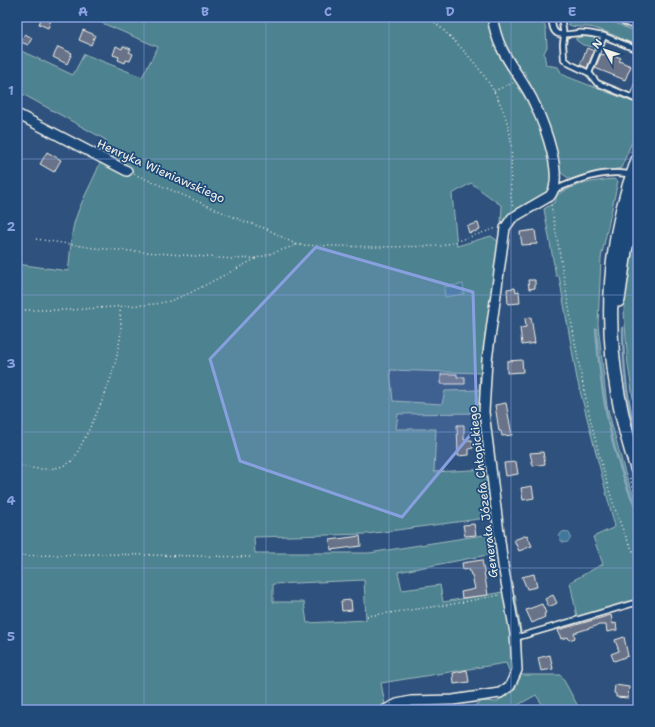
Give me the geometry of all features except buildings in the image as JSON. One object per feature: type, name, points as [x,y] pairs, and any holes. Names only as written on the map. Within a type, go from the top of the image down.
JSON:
[{"type":"main road","points":[[626,17],[638,22]]},
{"type":"main road","points":[[638,160],[632,175],[620,217],[612,264],[610,320],[619,400],[626,431],[638,471]]},
{"type":"main road","points":[[613,350],[622,265],[638,198]]},
{"type":"street","points":[[492,17],[501,47],[535,104],[552,155],[556,179],[552,193],[515,216],[506,225]]},
{"type":"street","name":"Henryka Wieniawskiego","points":[[17,114],[127,171]]},
{"type":"street","name":"Generała Józefa Chłopickiego","points":[[385,710],[397,704],[411,701],[453,700],[488,696],[510,686],[517,670],[515,638],[497,524],[484,398],[495,294],[506,225]]},
{"type":"lane","points":[[552,17],[552,25],[556,33],[564,36],[578,33],[604,36],[638,50]]},
{"type":"lane","points":[[561,17],[564,36],[564,59],[570,64],[589,73],[597,83],[638,100]]},
{"type":"lane","points":[[589,73],[604,36]]},
{"type":"lane","points":[[633,98],[638,84]]},
{"type":"lane","points":[[552,193],[573,182],[611,173],[632,175]]},
{"type":"lane","points":[[515,638],[638,602]]},
{"type":"path","points":[[429,17],[479,66],[494,91],[507,123],[511,142],[510,192],[515,216]]},
{"type":"path","points":[[494,91],[521,80]]},
{"type":"path","name":"Henryka Wieniawskiego","points":[[127,171],[243,221],[267,229],[297,245]]},
{"type":"path","points":[[552,193],[576,355],[595,437],[620,526],[638,560]]},
{"type":"path","points":[[17,310],[120,307],[155,304],[170,301],[212,283],[258,258],[297,245],[377,247],[442,246],[506,225]]},
{"type":"path","points":[[36,239],[94,248],[233,259],[258,258]]},
{"type":"path","points":[[17,464],[28,468],[57,468],[66,466],[74,459],[97,410],[114,365],[121,337],[120,307]]},
{"type":"path","points":[[17,556],[99,554],[252,557]]},
{"type":"path","points":[[17,579],[17,593]]},
{"type":"path","points":[[367,616],[453,604],[508,594]]},
{"type":"highlighted area","points":[[316,247],[473,292],[477,427],[402,517],[240,461],[210,359]]},
{"type":"green space","points":[[88,17],[542,17],[546,30],[547,47],[544,53],[546,65],[558,67],[562,74],[568,77],[638,104],[638,128],[621,168],[571,180],[560,172],[556,163],[548,128],[539,103],[524,71],[512,76],[523,90],[533,111],[544,142],[550,172],[550,184],[547,193],[501,223],[502,206],[471,183],[452,194],[457,246],[491,236],[499,242],[482,413],[398,414],[396,429],[436,429],[434,472],[489,469],[494,517],[367,534],[254,537],[255,553],[369,553],[496,533],[498,553],[398,572],[402,590],[440,585],[443,602],[503,592],[504,597],[515,594],[521,632],[521,675],[561,675],[580,710],[546,710],[536,695],[516,706],[518,710],[468,710],[482,701],[496,702],[505,696],[515,685],[506,663],[381,683],[386,710],[17,710],[17,264],[68,271],[72,233],[75,220],[101,161],[106,140],[17,91],[17,49],[73,75],[84,54],[142,77],[158,47]],"holes":[[[390,370],[480,373],[479,390],[445,391],[442,404],[393,401]],[[364,580],[366,620],[307,623],[304,602],[273,602],[273,584]]]},
{"type":"green space","points":[[567,17],[602,17],[638,33],[638,46],[593,28],[569,25]]},
{"type":"green space","points":[[588,36],[594,37],[596,40],[594,47],[583,45],[576,40],[576,38]]},
{"type":"green space","points":[[613,179],[618,181],[601,258],[598,324],[607,406],[625,473],[638,506],[638,599],[577,617],[570,582],[603,564],[593,537],[615,527],[577,379],[559,276],[556,276],[544,209],[555,202],[557,195],[564,191],[591,182]]},
{"type":"green space","points":[[638,216],[638,429],[628,365],[624,311],[625,276]]},
{"type":"water","points":[[463,284],[464,294],[445,297],[444,287]]},
{"type":"water","points":[[565,531],[569,533],[571,537],[569,541],[565,543],[561,541],[559,537],[561,533]]},
{"type":"waterway","points":[[623,328],[626,385],[638,441]]},
{"type":"waterway","points":[[596,329],[608,422],[620,468],[638,512]]}]
